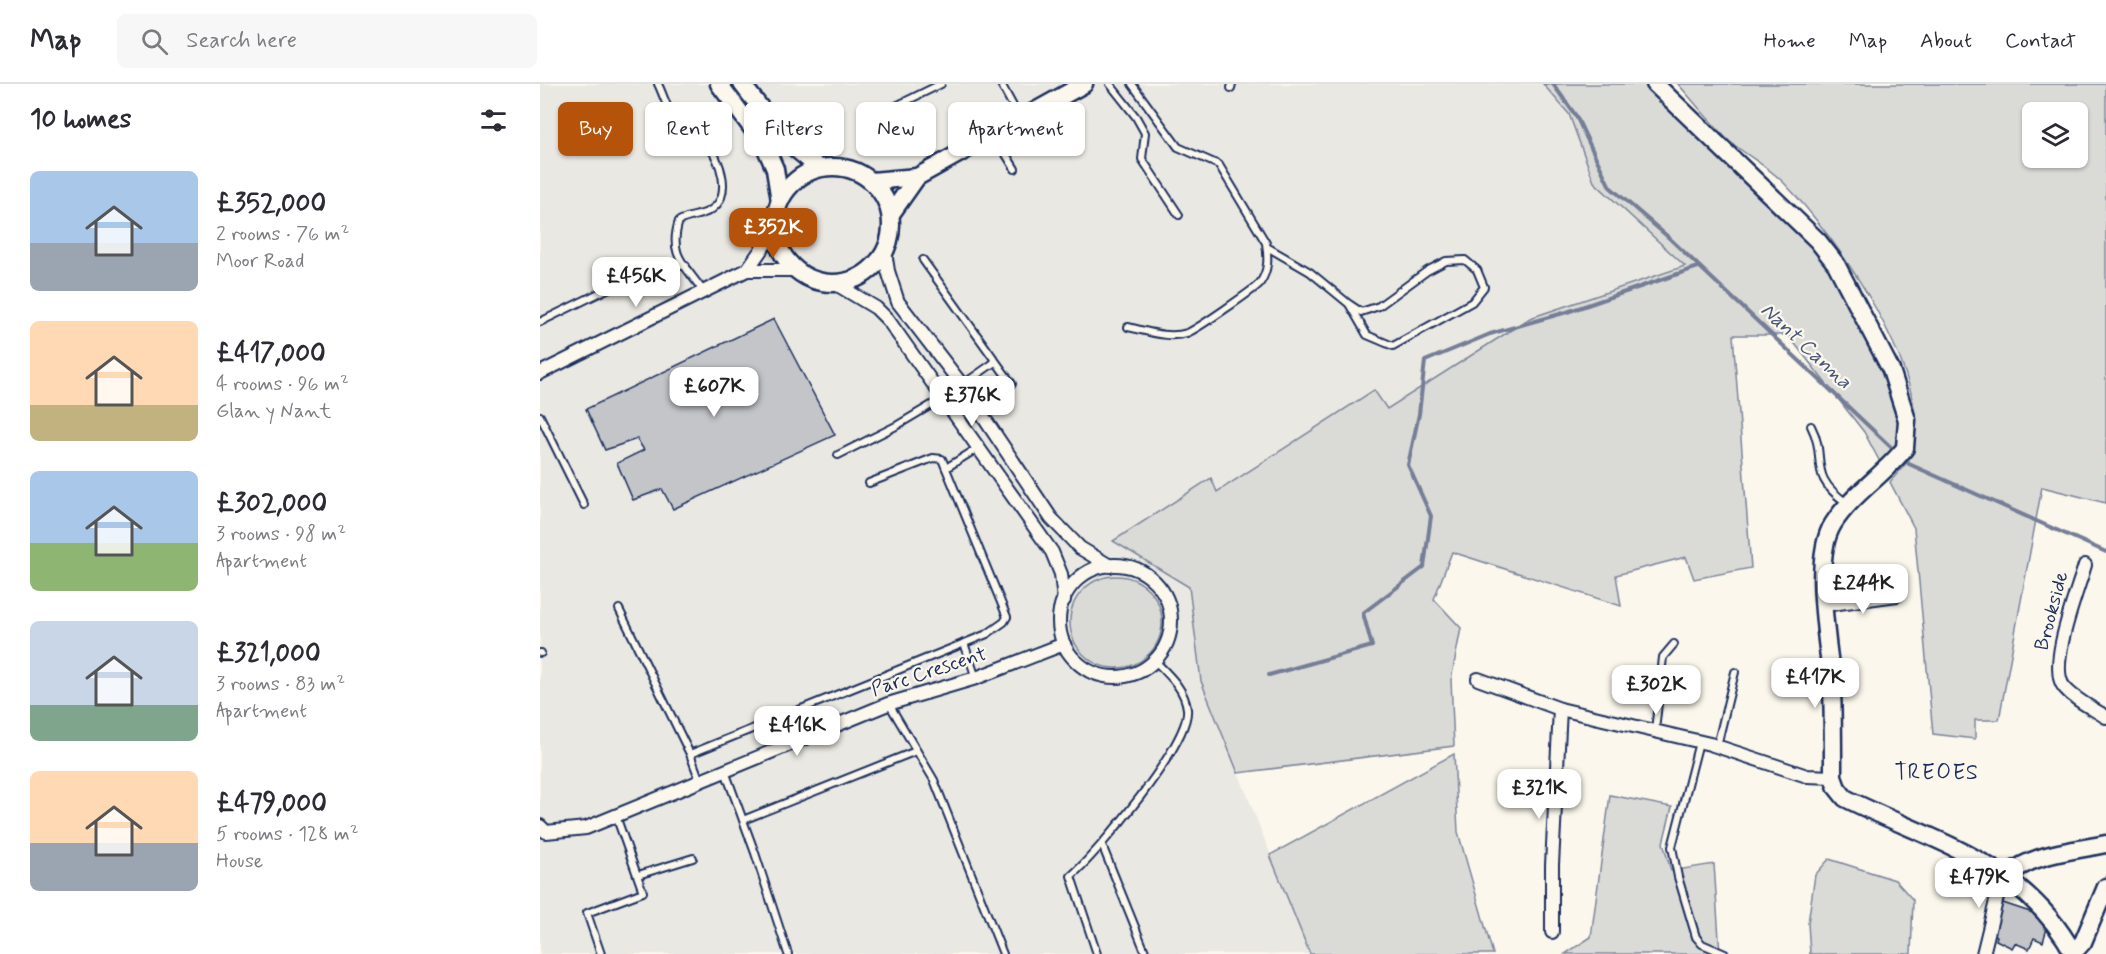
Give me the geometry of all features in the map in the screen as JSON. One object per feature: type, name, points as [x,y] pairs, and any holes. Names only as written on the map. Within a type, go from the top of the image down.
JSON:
[{"type":"street","points":[[719,84],[764,144],[775,169],[780,201]]},
{"type":"street","points":[[742,84],[785,140],[819,168]]},
{"type":"street","points":[[1052,102],[1084,84]]},
{"type":"street","points":[[1655,84],[1806,229],[1836,264],[1891,370],[1907,420],[1900,454],[1833,524],[1827,536],[1824,552],[1824,605],[1832,687],[1833,777],[1837,788],[1845,798],[1939,840],[2007,876],[2050,920],[2073,953],[2083,942],[2106,887]]},
{"type":"street","points":[[872,181],[918,177],[956,156]]},
{"type":"street","points":[[836,284],[865,275],[876,265],[885,252],[891,234],[891,214],[884,196],[872,181],[847,168],[819,168],[796,181],[780,201],[775,215],[775,230],[778,245],[785,259],[795,270],[814,280],[836,284],[876,308],[888,320],[1052,552],[1061,574],[1064,600]]},
{"type":"street","points":[[891,214],[918,177]]},
{"type":"street","points":[[747,270],[775,230]]},
{"type":"street","points":[[885,252],[891,285],[898,302],[962,385],[1051,518],[1080,548],[1110,566]]},
{"type":"street","points":[[540,373],[747,270],[795,270]]},
{"type":"street","name":"Brookside","points":[[2085,565],[2059,655],[2058,672],[2063,686],[2106,717]]},
{"type":"street","points":[[1125,566],[1152,579],[1162,591],[1171,619],[1170,634],[1155,661],[1143,670],[1128,676],[1113,677],[1098,674],[1084,668],[1072,657],[1064,644],[1060,629],[1060,614],[1064,600],[1071,587],[1082,576],[1095,569],[1125,566]]},
{"type":"street","points":[[1824,605],[1897,595]]},
{"type":"street","name":"Parc Crescent","points":[[540,826],[546,832],[586,828],[888,704],[976,678],[1064,644]]},
{"type":"street","points":[[1478,679],[1560,709],[1717,746],[1807,776],[1833,777]]},
{"type":"street","points":[[1552,932],[1551,865],[1560,709]]},
{"type":"street","points":[[1983,954],[1998,893],[2007,876],[2017,867],[2040,858],[2106,844]]},
{"type":"lane","points":[[658,84],[678,126],[703,141],[714,151],[724,187],[718,204],[709,212],[691,215],[679,221],[674,235],[675,253],[704,291]]},
{"type":"lane","points":[[904,102],[942,84]]},
{"type":"lane","points":[[1001,84],[1011,102]]},
{"type":"lane","points":[[1110,84],[1136,117],[1145,133],[1142,159],[1179,215]]},
{"type":"lane","points":[[1128,327],[1170,335],[1189,333],[1259,284],[1266,270],[1267,248],[1219,165],[1178,147],[1132,84]]},
{"type":"lane","points":[[1007,156],[1015,169]]},
{"type":"lane","points":[[1267,248],[1310,272],[1361,312],[1379,306],[1427,271],[1446,261],[1465,260],[1477,270],[1484,287],[1472,302],[1393,346],[1366,335],[1348,304]]},
{"type":"lane","points":[[923,260],[1012,384]]},
{"type":"lane","points":[[540,322],[648,269],[666,265],[686,266]]},
{"type":"lane","points":[[962,385],[995,362]]},
{"type":"lane","points":[[838,455],[896,426],[943,398]]},
{"type":"lane","points":[[540,416],[584,505]]},
{"type":"lane","points":[[1811,426],[1816,440],[1818,462],[1825,481],[1834,494],[1850,505]]},
{"type":"lane","points":[[946,468],[978,448]]},
{"type":"lane","points":[[690,754],[987,634],[1004,622],[1007,617],[942,459],[933,458],[869,483]]},
{"type":"lane","points":[[620,609],[683,744],[690,754],[700,781]]},
{"type":"lane","points":[[963,644],[976,678]]},
{"type":"lane","points":[[1655,731],[1663,657],[1674,644]]},
{"type":"lane","points":[[1097,954],[1071,876],[1102,845],[1144,789],[1180,736],[1188,710],[1178,684],[1155,661]]},
{"type":"lane","points":[[1717,746],[1735,672]]},
{"type":"lane","points":[[888,704],[934,780],[1003,954]]},
{"type":"lane","points":[[1699,742],[1672,847],[1678,877],[1696,937],[1702,944],[1725,954]]},
{"type":"lane","points":[[743,820],[916,751]]},
{"type":"lane","points":[[725,771],[788,954]]},
{"type":"lane","points":[[602,954],[587,913],[643,892],[615,816]]},
{"type":"lane","points":[[1102,845],[1146,954]]},
{"type":"lane","points":[[638,875],[693,858]]},
{"type":"shaded area","points":[[540,84],[1543,84],[1569,114],[1594,182],[1686,266],[1530,318],[1386,409],[1373,390],[1217,492],[1211,479],[1113,540],[1189,587],[1202,681],[1310,954],[540,954]]},
{"type":"shaded area","points":[[1543,84],[1648,84],[1808,240],[1832,272],[1855,314],[1898,405],[1902,430],[1898,444],[1881,464],[1864,432],[1788,335],[1733,335],[1751,568],[1694,579],[1686,557],[1616,575],[1621,606],[1452,552],[1434,599],[1461,628],[1451,680],[1454,746],[1238,773],[1201,681],[1189,587],[1113,541],[1211,478],[1217,492],[1374,390],[1387,409],[1530,318],[1685,266],[1594,182],[1569,114]]},
{"type":"shaded area","points":[[1678,84],[2106,84],[2106,503],[2042,487],[1999,720],[1975,720],[1975,739],[1933,734],[1914,528],[1890,482],[1906,464],[1912,453],[1915,422],[1909,386],[1895,348],[1854,272],[1806,208],[1785,184],[1727,139]]},
{"type":"shaded area","points":[[1116,576],[1134,580],[1148,590],[1158,604],[1162,622],[1158,640],[1148,654],[1134,664],[1116,668],[1098,664],[1084,654],[1074,640],[1070,622],[1074,604],[1084,590],[1098,580]]},
{"type":"shaded area","points":[[1454,754],[1458,832],[1493,954],[1310,954],[1270,855]]},
{"type":"shaded area","points":[[1610,795],[1672,807],[1663,843],[1671,871],[1714,864],[1720,954],[1565,954],[1591,937]]},
{"type":"shaded area","points":[[1829,859],[1895,880],[1913,900],[1911,954],[1810,954],[1808,923],[1815,875]]},
{"type":"building","points":[[774,319],[835,435],[673,509],[662,489],[633,500],[617,463],[644,450],[637,439],[605,450],[586,409]]},
{"type":"building","points":[[2000,902],[2036,914],[2047,928],[2043,942],[2034,938],[2029,949],[2015,943],[2012,948],[1996,940],[1997,936],[1994,935]]},
{"type":"waterway","name":"Nant Canna","points":[[1553,84],[1576,116],[1610,187],[1667,236],[1895,451]]},
{"type":"waterway","points":[[1269,675],[1372,646],[1363,613],[1424,567],[1431,516],[1408,465],[1419,414],[1425,361],[1490,334],[1567,312],[1698,267]]},
{"type":"waterway","name":"Nant Canna","points":[[1903,458],[1909,464],[2106,552]]},
{"type":"district","name":"TREOES","points":[[1937,773]]}]
